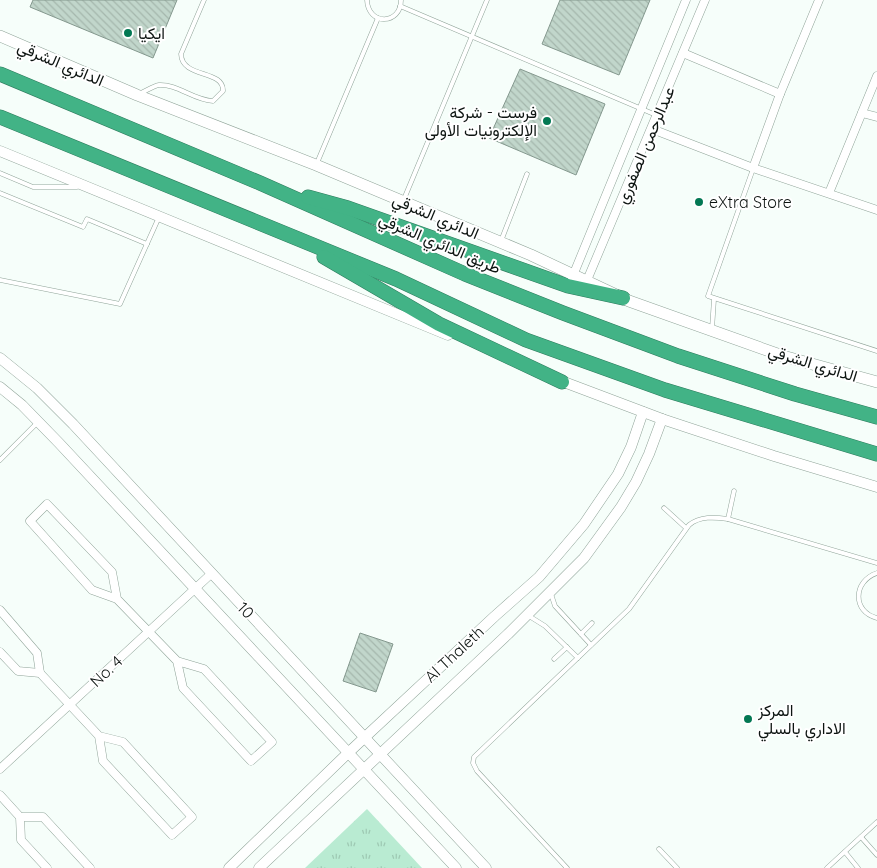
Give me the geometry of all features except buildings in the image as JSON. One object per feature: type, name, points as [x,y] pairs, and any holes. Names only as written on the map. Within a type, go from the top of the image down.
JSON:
[{"type":"highway","name":"طريق الدائري الشرقي","points":[[0,74],[260,183],[465,274],[678,356],[795,394],[877,417]]},
{"type":"highway","points":[[0,117],[396,280],[526,340],[665,390],[877,454]]},
{"type":"highway","points":[[260,183],[348,208],[623,298]]},
{"type":"highway","points":[[275,229],[439,324],[562,382]]},
{"type":"main road","name":"الدائري الشرقي","points":[[0,36],[137,95],[316,164],[404,201],[500,243],[571,280]]},
{"type":"main road","name":"الدائري الشرقي","points":[[623,298],[783,356],[877,382]]},
{"type":"street","name":"عبدالرحمن الصفوري","points":[[571,280],[686,0]]},
{"type":"street","name":"عبدالرحمن الصفوري","points":[[585,285],[658,116],[705,0]]},
{"type":"street","points":[[754,168],[780,94],[819,0]]},
{"type":"street","points":[[683,53],[780,94]]},
{"type":"street","points":[[829,193],[877,76]]},
{"type":"street","points":[[862,113],[877,117]]},
{"type":"street","points":[[652,129],[754,168],[877,210]]},
{"type":"street","points":[[0,151],[562,382],[662,419],[876,488]]},
{"type":"street","name":"10","points":[[0,358],[38,388],[73,424],[486,868]]},
{"type":"street","name":"10","points":[[0,387],[38,422],[456,868]]},
{"type":"street","name":"Al Thaleth","points":[[229,868],[348,753],[539,577],[584,524],[618,474],[631,447],[643,412]]},
{"type":"street","name":"Al Thaleth","points":[[259,868],[527,615],[584,558],[621,507],[649,454],[662,419]]},
{"type":"street","points":[[117,599],[112,572],[47,504],[30,521],[92,590],[117,599],[177,661],[204,670],[272,742],[251,761],[183,688],[177,661]]},
{"type":"street","name":"No. 4","points":[[0,769],[212,573]]},
{"type":"street","points":[[0,610],[37,652],[40,673],[98,736],[103,761],[172,835],[192,817],[123,742],[98,736]]},
{"type":"street","points":[[0,652],[18,671],[40,673]]},
{"type":"street","points":[[0,795],[20,817],[21,840],[47,868]]},
{"type":"street","points":[[20,817],[43,817],[90,868]]},
{"type":"lane","points":[[137,95],[157,85],[170,86],[202,100],[213,101],[223,91],[224,87],[220,82],[187,67],[181,61],[181,54],[204,0]]},
{"type":"lane","points":[[367,0],[369,10],[375,17],[383,19],[392,18],[399,11],[401,0]]},
{"type":"lane","points":[[404,201],[487,0]]},
{"type":"lane","points":[[400,6],[658,116]]},
{"type":"lane","points":[[316,164],[378,18]]},
{"type":"lane","points":[[754,168],[708,296],[877,351]]},
{"type":"lane","points":[[0,173],[33,187],[87,187]]},
{"type":"lane","points":[[500,243],[527,174]]},
{"type":"lane","points":[[0,193],[84,226],[87,219],[147,244]]},
{"type":"lane","points":[[0,280],[120,304],[159,216]]},
{"type":"lane","points":[[712,329],[714,299]]},
{"type":"lane","points":[[0,460],[38,422]]},
{"type":"lane","points":[[728,519],[734,491]]},
{"type":"lane","points":[[664,508],[686,528]]},
{"type":"lane","points":[[566,868],[474,768],[473,760],[476,753],[635,602],[686,528],[698,519],[716,517],[728,519],[877,563]]},
{"type":"lane","points":[[877,573],[865,580],[860,586],[858,594],[862,608],[867,614],[877,618]]},
{"type":"lane","points":[[551,591],[556,606],[591,645]]},
{"type":"lane","points":[[527,615],[539,621],[578,658]]},
{"type":"lane","points":[[581,634],[592,623]]},
{"type":"lane","points":[[554,659],[567,647]]},
{"type":"lane","points":[[827,868],[877,822]]},
{"type":"lane","points":[[861,837],[877,855]]},
{"type":"lane","points":[[659,849],[677,868]]},
{"type":"lane","points":[[844,852],[858,868]]},
{"type":"green space","points":[[367,809],[422,868],[305,868]]},
{"type":"place","name":"ايكيا","points":[[128,33]]},
{"type":"place","name":"فرست - شركة الإلكترونيات الأولى","points":[[547,121]]},
{"type":"place","name":"eXtra Store","points":[[699,202]]},
{"type":"place","name":"المركز الاداري بالسلي","points":[[748,719]]}]
